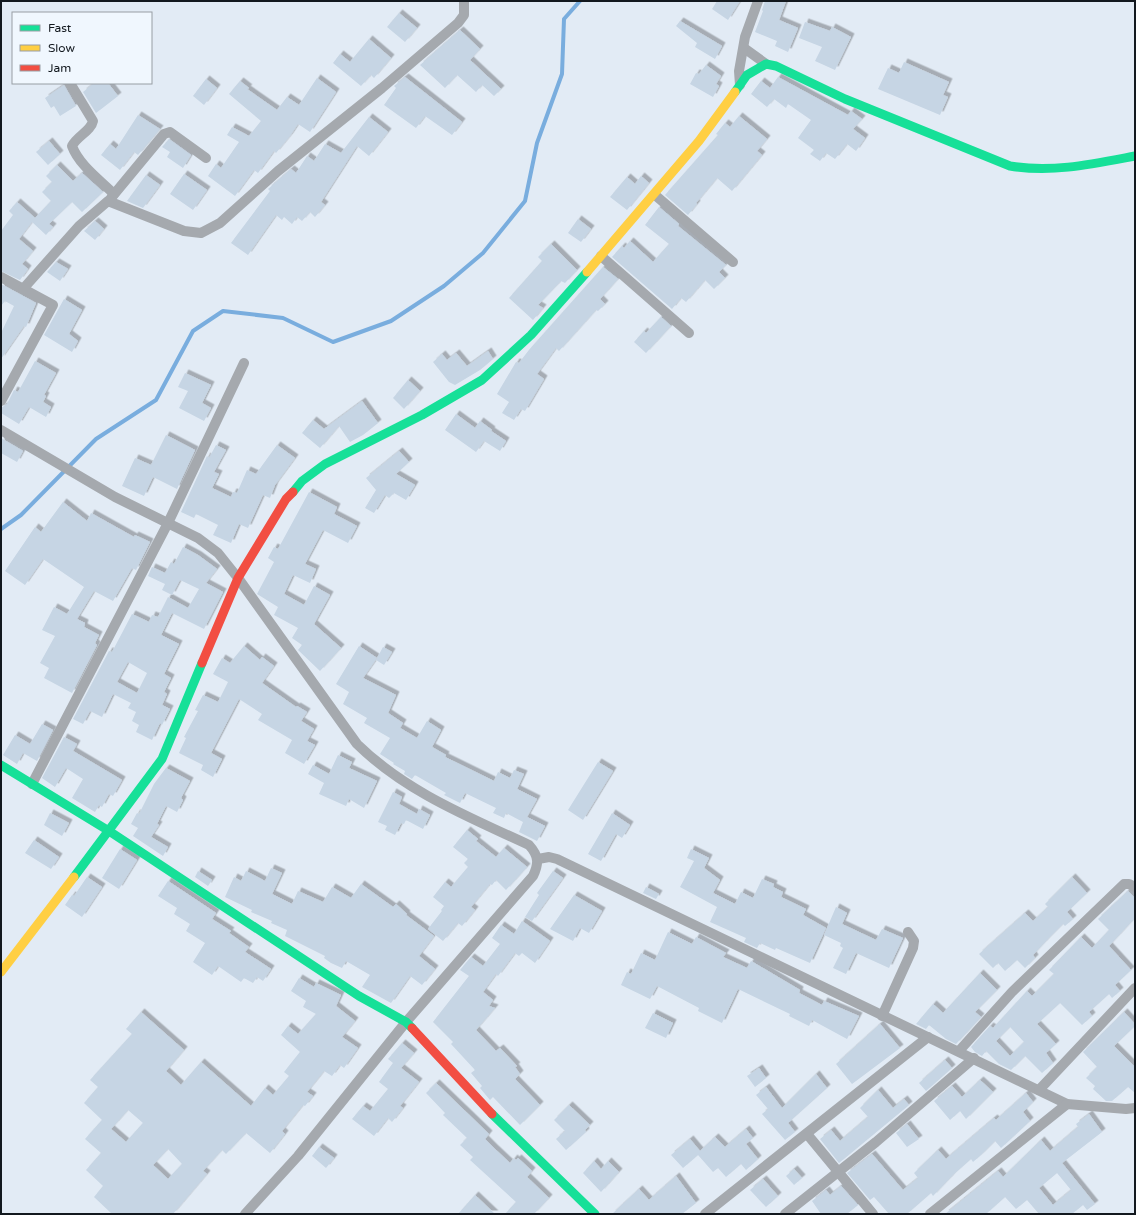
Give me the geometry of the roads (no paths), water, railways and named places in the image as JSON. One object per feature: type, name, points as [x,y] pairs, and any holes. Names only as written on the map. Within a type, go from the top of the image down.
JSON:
[{"type":"street","points":[[71,84],[92,121],[92,126],[76,140],[72,146],[81,161],[111,198],[184,231],[201,233],[220,223],[278,171],[382,88],[458,23],[464,15],[464,1]]},
{"type":"street","points":[[740,85],[739,71],[745,37],[758,1]]},
{"type":"street","points":[[744,48],[766,64],[788,71],[844,98],[1010,166],[1027,170],[1045,169],[1135,156]]},
{"type":"street","points":[[1,972],[32,934],[162,759],[238,578],[286,499],[302,481],[325,464],[396,429],[482,380],[496,369],[531,334],[655,194],[721,113],[753,69],[766,64]]},
{"type":"street","points":[[23,289],[79,226],[111,198],[164,134],[170,132],[206,158]]},
{"type":"street","points":[[655,194],[733,262]]},
{"type":"street","points":[[601,256],[689,333]]},
{"type":"street","points":[[1,277],[53,305],[1,401]]},
{"type":"street","points":[[32,784],[168,523],[244,363]]},
{"type":"street","points":[[1,430],[114,496],[198,538],[218,553],[238,578],[357,744],[367,754],[378,764],[430,799],[530,845],[536,852],[538,859],[537,868],[532,876],[406,1022],[298,1156],[245,1214]]},
{"type":"street","points":[[1,766],[109,831],[359,996],[406,1022],[484,1106],[595,1214]]},
{"type":"street","points":[[538,859],[549,857],[557,859],[1067,1104],[1126,1109],[1135,1108]]},
{"type":"street","points":[[959,1051],[1012,992],[1124,884],[1129,884],[1135,887]]},
{"type":"street","points":[[882,1016],[912,948],[914,941],[908,932]]},
{"type":"street","points":[[1039,1090],[1135,988]]},
{"type":"street","points":[[705,1214],[928,1037]]},
{"type":"street","points":[[786,1214],[974,1058]]},
{"type":"street","points":[[930,1214],[1067,1104]]},
{"type":"street","points":[[807,1134],[873,1214]]},
{"type":"waterway","points":[[1,529],[21,515],[96,439],[156,400],[193,331],[223,311],[283,318],[333,342],[391,321],[444,286],[483,253],[525,201],[537,143],[562,74],[564,19],[580,1]]}]
